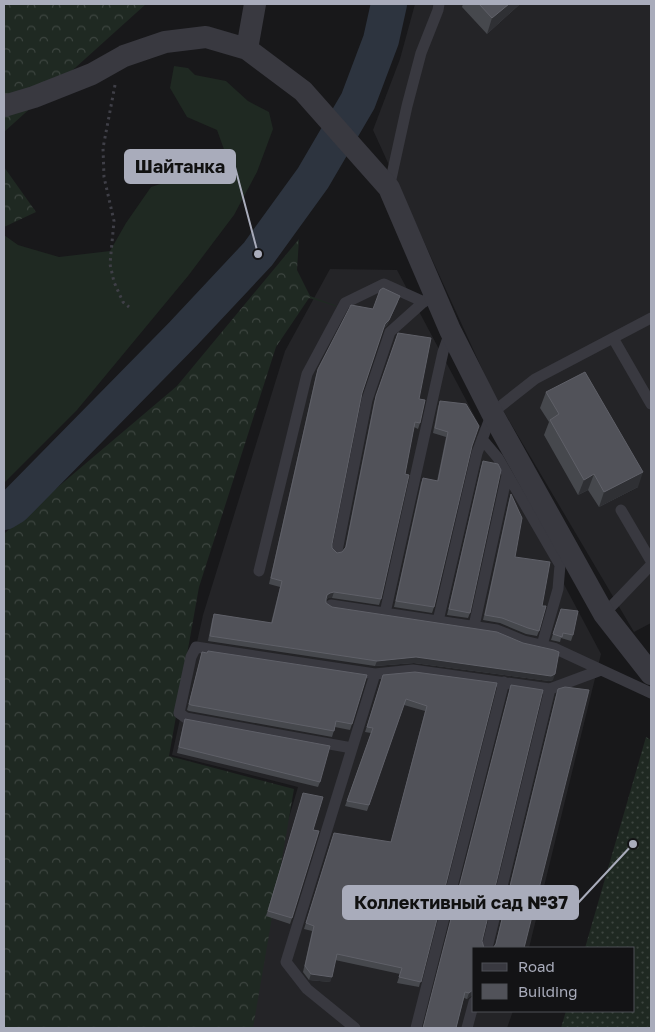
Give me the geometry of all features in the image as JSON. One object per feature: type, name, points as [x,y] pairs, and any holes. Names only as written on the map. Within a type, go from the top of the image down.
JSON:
[{"type":"street","points":[[247,49],[255,4]]},
{"type":"street","points":[[4,106],[34,97],[92,74],[124,56],[165,42],[206,37],[247,49],[303,91],[389,188],[429,297],[450,330],[492,413],[604,614],[651,674]]},
{"type":"lane","points":[[389,188],[421,53],[439,4]]},
{"type":"lane","points":[[259,571],[307,374],[345,303],[384,284],[429,297]]},
{"type":"lane","points":[[337,551],[367,400],[390,332],[429,297]]},
{"type":"lane","points":[[438,621],[477,453],[492,413],[535,379],[651,318]]},
{"type":"lane","points":[[385,613],[443,352],[450,330]]},
{"type":"lane","points":[[613,338],[651,404]]},
{"type":"lane","points":[[482,439],[498,458],[560,565],[558,589],[542,646]]},
{"type":"lane","points":[[474,626],[507,475]]},
{"type":"lane","points":[[620,510],[651,561]]},
{"type":"lane","points":[[604,614],[651,565]]},
{"type":"lane","points":[[331,604],[497,630],[524,641],[554,648],[651,693]]},
{"type":"lane","points":[[352,748],[186,718],[179,713],[191,657],[196,647],[375,674],[413,670],[550,689],[601,670]]},
{"type":"lane","points":[[355,1028],[307,989],[286,962],[375,674]]},
{"type":"lane","points":[[416,1028],[504,682]]},
{"type":"lane","points":[[487,947],[550,689]]},
{"type":"lane","points":[[467,1028],[472,1009]]},
{"type":"path","points":[[124,56],[116,76],[103,148],[104,176],[114,221],[110,264],[114,282],[123,302],[129,308]]},
{"type":"shaded area","points":[[415,4],[651,4],[651,623],[634,632],[494,395],[373,130],[400,59]]},
{"type":"shaded area","points":[[330,269],[397,270],[601,654],[529,947],[472,947],[472,1012],[513,1012],[507,1028],[247,1028],[228,1022],[298,787],[172,755],[203,615],[285,351]]},
{"type":"green space","points":[[4,4],[146,4],[4,132]]},
{"type":"green space","points":[[174,66],[188,68],[195,75],[226,81],[248,101],[269,112],[273,129],[257,172],[234,215],[188,276],[77,410],[4,483],[4,235],[18,245],[59,257],[110,251],[126,223],[151,187],[203,170],[226,155],[217,130],[187,117],[170,88]]},
{"type":"green space","points":[[4,167],[36,212],[4,227]]},
{"type":"green space","points":[[299,239],[297,270],[310,296],[348,310],[309,298],[276,347],[199,587],[169,756],[294,789],[253,1028],[4,1028],[4,534],[177,386]]},
{"type":"green space","points":[[646,737],[651,740],[651,1028],[561,1028],[566,1012],[635,1012],[635,947],[585,947]]},
{"type":"building","points":[[479,4],[509,4],[492,18]]},
{"type":"building","points":[[383,288],[400,296],[389,320],[385,324],[362,393],[332,544],[332,548],[337,553],[342,552],[346,547],[376,396],[398,333],[431,338],[419,399],[425,400],[420,423],[415,422],[405,474],[409,475],[381,599],[334,592],[327,595],[326,603],[332,607],[497,632],[523,643],[554,650],[559,652],[555,674],[551,676],[416,657],[377,661],[210,636],[214,614],[272,623],[282,581],[271,578],[318,369],[351,305],[373,309],[380,290]]},
{"type":"building","points":[[585,372],[643,472],[604,492],[594,474],[584,480],[550,420],[559,414],[546,392]]},
{"type":"building","points":[[440,401],[466,404],[479,426],[472,446],[434,607],[396,601],[423,478],[438,481],[448,432],[435,428]]},
{"type":"building","points":[[483,461],[498,464],[501,470],[470,613],[449,609]]},
{"type":"building","points":[[511,494],[522,518],[515,557],[550,562],[542,606],[546,606],[539,631],[502,618],[485,615]]},
{"type":"building","points":[[561,609],[578,611],[573,635],[563,633],[562,637],[553,634]]},
{"type":"building","points":[[208,651],[367,675],[352,724],[336,721],[334,731],[189,704],[202,652],[207,653]]},
{"type":"building","points":[[415,672],[497,683],[421,982],[399,977],[402,968],[337,954],[332,977],[311,974],[305,966],[314,926],[306,923],[334,833],[391,842],[427,706],[406,699],[369,805],[347,801],[373,728],[367,727],[383,675]]},
{"type":"building","points":[[511,685],[543,690],[482,941],[484,947],[472,947],[472,991],[469,993],[465,992],[456,1028],[423,1028]]},
{"type":"building","points":[[565,687],[589,690],[524,947],[494,947],[496,944],[558,689]]},
{"type":"building","points":[[185,719],[330,746],[320,782],[179,747]]},
{"type":"building","points":[[303,793],[323,797],[313,830],[319,831],[292,918],[268,911]]},
{"type":"waterway","points":[[4,512],[14,506],[183,334],[258,254],[313,178],[358,101],[381,40],[389,4]]},
{"type":"place","name":"Шайтанка","points":[[258,254]]},
{"type":"place","name":"Коллективный сад №37","points":[[633,844]]}]
